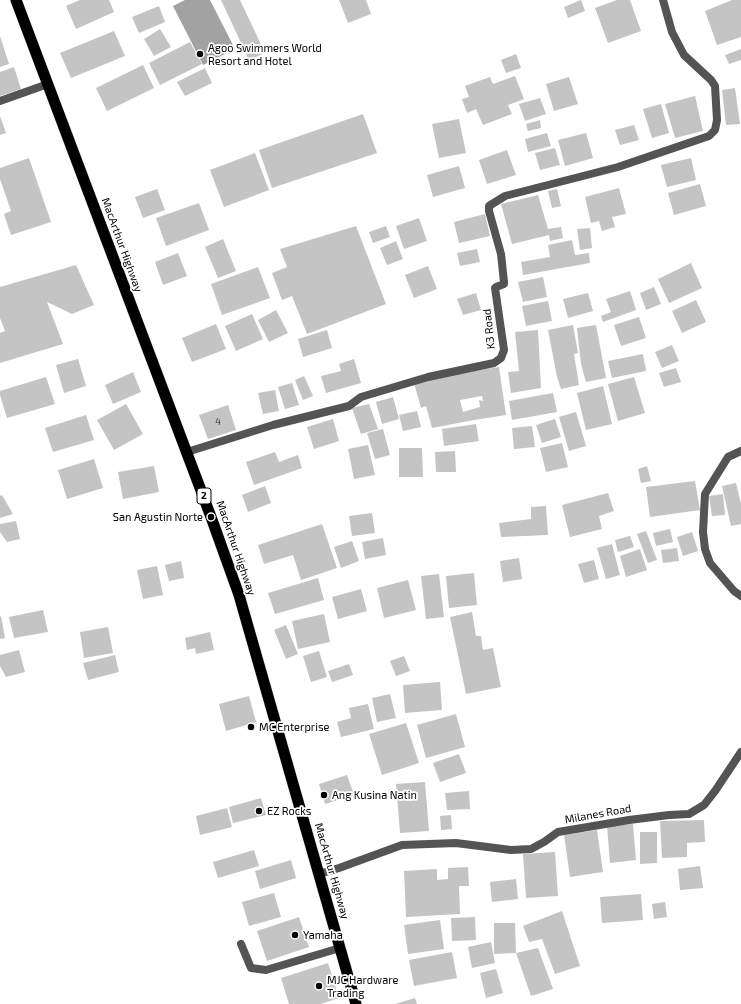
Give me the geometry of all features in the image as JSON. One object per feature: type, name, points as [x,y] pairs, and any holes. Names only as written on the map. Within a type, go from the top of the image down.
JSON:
[{"type":"highway","name":"MacArthur Highway","points":[[16,0],[187,452],[239,595],[356,1004]]},
{"type":"street","name":"K3 Road","points":[[187,452],[273,425],[348,406],[361,397],[428,377],[494,363],[502,358],[504,350],[496,287],[504,284],[502,254],[489,211],[489,206],[505,196],[618,167],[708,136],[715,130],[717,120],[714,86],[711,80],[684,55],[672,32],[663,0]]},
{"type":"street","points":[[0,101],[48,84]]},
{"type":"street","points":[[741,451],[728,457],[705,494],[703,532],[705,549],[710,563],[734,591],[741,596]]},
{"type":"street","name":"Milanes Road","points":[[319,874],[402,845],[456,843],[511,850],[531,849],[558,832],[669,814],[689,814],[704,805],[741,752]]},
{"type":"street","points":[[241,944],[251,968],[266,970],[340,948]]},
{"type":"shaded area","points":[[185,0],[210,0],[235,49],[203,65],[173,6]]},
{"type":"building","points":[[80,0],[109,0],[114,12],[76,29],[66,6]]},
{"type":"building","points":[[221,0],[240,0],[265,53],[249,60]]},
{"type":"building","points":[[339,0],[366,0],[371,14],[348,23]]},
{"type":"building","points":[[581,0],[585,11],[568,18],[564,7]]},
{"type":"building","points":[[617,0],[630,0],[641,31],[608,43],[595,8]]},
{"type":"building","points":[[732,0],[741,0],[741,37],[717,45],[705,11]]},
{"type":"building","points":[[159,6],[165,22],[139,33],[132,17]]},
{"type":"building","points":[[160,29],[171,47],[154,56],[144,39]]},
{"type":"building","points":[[114,31],[125,56],[71,78],[60,53]]},
{"type":"building","points":[[0,36],[9,64],[0,67]]},
{"type":"building","points":[[190,42],[202,64],[160,85],[149,63]]},
{"type":"building","points":[[741,49],[741,60],[729,64],[725,55]]},
{"type":"building","points":[[516,54],[521,68],[506,73],[501,60]]},
{"type":"building","points":[[143,65],[154,88],[107,111],[96,88]]},
{"type":"building","points":[[14,67],[21,89],[0,96],[0,72]]},
{"type":"building","points":[[205,68],[212,83],[185,96],[177,82]]},
{"type":"building","points":[[515,76],[524,99],[508,105],[512,114],[483,125],[476,109],[467,113],[462,99],[469,97],[465,86],[490,77],[493,84]]},
{"type":"building","points":[[569,77],[578,104],[554,111],[546,84]]},
{"type":"building","points":[[735,88],[740,124],[726,125],[722,90]]},
{"type":"building","points":[[695,96],[703,131],[675,138],[665,104]]},
{"type":"building","points":[[540,98],[546,114],[525,121],[519,104]]},
{"type":"building","points":[[661,104],[669,133],[652,138],[643,109]]},
{"type":"building","points":[[363,114],[377,153],[272,188],[259,150]]},
{"type":"building","points":[[0,116],[6,133],[0,135]]},
{"type":"building","points":[[459,119],[466,153],[439,158],[432,124]]},
{"type":"building","points":[[540,120],[541,128],[528,131],[526,124]]},
{"type":"building","points":[[634,125],[639,140],[620,145],[615,130]]},
{"type":"building","points":[[547,133],[551,146],[528,152],[525,139]]},
{"type":"building","points":[[586,133],[593,158],[565,166],[558,140]]},
{"type":"building","points":[[555,148],[560,165],[540,170],[535,153]]},
{"type":"building","points":[[507,150],[516,175],[487,184],[479,160]]},
{"type":"building","points":[[255,153],[269,190],[224,207],[210,170]]},
{"type":"building","points":[[29,158],[51,222],[11,235],[4,214],[11,211],[0,179],[0,168]]},
{"type":"building","points":[[691,158],[696,180],[667,187],[661,165]]},
{"type":"building","points":[[459,166],[465,188],[433,197],[427,175]]},
{"type":"building","points":[[700,184],[706,206],[674,215],[668,193]]},
{"type":"building","points":[[619,188],[626,214],[612,217],[615,227],[602,231],[599,221],[591,223],[585,197]]},
{"type":"building","points":[[157,189],[165,210],[143,218],[135,197]]},
{"type":"building","points":[[557,189],[561,206],[552,208],[548,191]]},
{"type":"building","points":[[538,195],[548,229],[561,227],[563,238],[550,241],[549,235],[512,244],[501,204]]},
{"type":"building","points":[[199,203],[209,230],[166,246],[156,218]]},
{"type":"building","points":[[485,214],[490,236],[459,243],[454,222]]},
{"type":"building","points":[[419,218],[427,241],[404,249],[396,226]]},
{"type":"building","points":[[356,226],[386,304],[307,334],[292,296],[282,300],[272,273],[287,267],[280,249]]},
{"type":"building","points":[[386,226],[390,237],[373,243],[369,232]]},
{"type":"building","points":[[590,228],[592,248],[580,250],[577,229]]},
{"type":"building","points":[[223,239],[236,271],[218,278],[205,247]]},
{"type":"building","points":[[572,240],[575,255],[589,253],[590,263],[523,275],[521,262],[550,257],[548,245]]},
{"type":"building","points":[[396,241],[403,259],[387,265],[380,248]]},
{"type":"building","points":[[477,249],[480,262],[460,266],[457,253]]},
{"type":"building","points":[[178,253],[187,276],[163,285],[155,262]]},
{"type":"building","points":[[691,263],[702,288],[669,303],[658,279]]},
{"type":"building","points":[[76,265],[94,305],[72,314],[47,302],[63,344],[0,363],[0,333],[5,331],[0,318],[0,287]]},
{"type":"building","points":[[428,266],[437,289],[414,298],[405,275]]},
{"type":"building","points":[[258,267],[270,298],[222,315],[211,284]]},
{"type":"building","points":[[543,277],[547,297],[523,302],[518,282]]},
{"type":"building","points":[[654,287],[661,304],[646,310],[640,293]]},
{"type":"building","points":[[630,291],[636,310],[603,322],[601,316],[611,312],[606,299]]},
{"type":"building","points":[[476,293],[481,310],[463,315],[457,299]]},
{"type":"building","points":[[588,293],[593,311],[568,318],[563,299]]},
{"type":"building","points":[[696,300],[706,322],[682,333],[672,311]]},
{"type":"building","points":[[548,301],[552,321],[526,326],[522,306]]},
{"type":"building","points":[[276,310],[288,333],[269,342],[258,320]]},
{"type":"building","points":[[252,314],[263,339],[236,351],[225,326]]},
{"type":"building","points":[[639,317],[646,338],[621,346],[614,325]]},
{"type":"building","points":[[216,324],[226,349],[192,362],[182,338]]},
{"type":"building","points":[[573,325],[578,353],[574,354],[579,385],[561,389],[557,377],[548,330]]},
{"type":"building","points":[[596,325],[606,378],[586,382],[581,364],[577,328]]},
{"type":"building","points":[[327,330],[332,348],[303,357],[298,339]]},
{"type":"building","points":[[538,330],[541,388],[511,393],[508,372],[519,371],[515,332]]},
{"type":"building","points":[[672,345],[679,361],[662,368],[655,352]]},
{"type":"building","points":[[643,354],[646,371],[612,378],[608,361]]},
{"type":"building","points":[[78,359],[86,386],[64,393],[56,365]]},
{"type":"building","points":[[354,359],[361,383],[326,393],[321,376],[341,371],[339,364]]},
{"type":"building","points":[[499,367],[506,415],[432,428],[426,406],[421,408],[414,383],[454,374]],"holes":[[[482,396],[483,401],[479,400],[480,407],[463,412],[460,400]]]},
{"type":"building","points":[[676,368],[681,382],[664,387],[659,373]]},
{"type":"building","points":[[133,372],[141,392],[113,404],[105,385]]},
{"type":"building","points":[[304,376],[313,396],[303,400],[295,380]]},
{"type":"building","points":[[46,377],[55,404],[7,418],[0,391]]},
{"type":"building","points":[[634,377],[645,413],[618,421],[608,384]]},
{"type":"building","points":[[292,383],[299,405],[285,409],[278,387]]},
{"type":"building","points":[[603,386],[612,424],[586,430],[577,393]]},
{"type":"building","points":[[275,390],[279,411],[263,414],[258,393]]},
{"type":"building","points":[[553,393],[557,412],[512,420],[509,401]]},
{"type":"building","points":[[393,397],[399,419],[382,424],[376,402]]},
{"type":"building","points":[[126,404],[143,434],[114,450],[97,420]]},
{"type":"building","points":[[369,404],[378,429],[361,434],[352,408]]},
{"type":"building","points":[[228,405],[236,430],[208,439],[199,415]]},
{"type":"building","points":[[417,411],[421,427],[403,431],[399,415]]},
{"type":"building","points":[[576,412],[586,446],[569,451],[559,417]]},
{"type":"building","points":[[86,415],[94,440],[53,452],[45,428]]},
{"type":"building","points":[[333,419],[339,441],[314,449],[307,427]]},
{"type":"building","points":[[555,419],[561,437],[542,443],[536,425]]},
{"type":"building","points":[[476,424],[479,441],[444,446],[442,429]]},
{"type":"building","points":[[532,426],[535,447],[514,449],[512,428]]},
{"type":"building","points":[[383,429],[390,455],[375,459],[367,433]]},
{"type":"building","points":[[562,443],[568,467],[546,472],[540,448]]},
{"type":"building","points":[[368,445],[375,475],[354,479],[348,449]]},
{"type":"building","points":[[399,448],[422,448],[423,477],[399,477]]},
{"type":"building","points":[[455,451],[456,472],[436,472],[435,452]]},
{"type":"building","points":[[275,452],[279,462],[298,455],[302,468],[254,485],[246,462]]},
{"type":"building","points":[[94,459],[103,488],[67,499],[58,470]]},
{"type":"building","points":[[154,466],[159,492],[123,499],[118,472]]},
{"type":"building","points":[[647,466],[651,481],[641,483],[638,469]]},
{"type":"building","points":[[695,481],[700,510],[650,517],[646,487]]},
{"type":"building","points":[[736,483],[741,504],[741,524],[731,526],[722,486]]},
{"type":"building","points":[[265,486],[271,503],[248,512],[242,495]]},
{"type":"building","points":[[608,493],[614,511],[599,516],[602,529],[570,537],[562,505]]},
{"type":"building","points":[[723,494],[725,515],[712,516],[709,496]]},
{"type":"building","points":[[2,495],[13,514],[0,518],[0,496]]},
{"type":"building","points":[[546,506],[548,535],[501,537],[499,523],[531,519],[531,507]]},
{"type":"building","points":[[372,513],[375,533],[352,536],[349,516]]},
{"type":"building","points":[[16,521],[20,539],[7,542],[0,532],[0,524]]},
{"type":"building","points":[[322,524],[337,568],[301,580],[293,555],[264,564],[258,545]]},
{"type":"building","points":[[670,529],[673,542],[656,546],[653,533]]},
{"type":"building","points":[[646,531],[657,560],[648,563],[637,534]]},
{"type":"building","points":[[692,532],[698,551],[683,556],[677,537]]},
{"type":"building","points":[[630,536],[634,547],[618,552],[615,540]]},
{"type":"building","points":[[383,538],[386,555],[365,559],[362,542]]},
{"type":"building","points":[[352,541],[359,561],[341,568],[334,547]]},
{"type":"building","points":[[612,544],[620,575],[606,579],[597,548]]},
{"type":"building","points":[[677,548],[679,561],[663,563],[661,550]]},
{"type":"building","points":[[640,549],[647,570],[626,577],[620,556]]},
{"type":"building","points":[[519,558],[522,579],[503,582],[500,561]]},
{"type":"building","points":[[594,560],[599,579],[584,583],[578,564]]},
{"type":"building","points":[[181,561],[184,578],[169,581],[165,565]]},
{"type":"building","points":[[157,566],[163,595],[143,599],[137,570]]},
{"type":"building","points":[[474,573],[477,605],[449,608],[446,576]]},
{"type":"building","points":[[439,574],[444,617],[426,619],[421,576]]},
{"type":"building","points":[[318,578],[324,600],[275,614],[268,593]]},
{"type":"building","points":[[408,580],[416,610],[384,618],[377,588]]},
{"type":"building","points":[[361,589],[367,611],[338,619],[332,597]]},
{"type":"building","points":[[43,610],[48,632],[14,638],[9,617]]},
{"type":"building","points":[[472,612],[476,636],[481,636],[483,650],[493,648],[501,687],[466,694],[450,617]]},
{"type":"building","points":[[324,614],[330,642],[298,649],[292,621]]},
{"type":"building","points":[[1,616],[5,638],[0,639],[0,617]]},
{"type":"building","points":[[286,625],[298,654],[286,659],[274,630]]},
{"type":"building","points":[[108,627],[113,653],[84,658],[80,632]]},
{"type":"building","points":[[210,632],[214,650],[196,654],[195,648],[187,650],[185,638]]},
{"type":"building","points":[[19,650],[25,672],[6,677],[0,666],[0,655]]},
{"type":"building","points":[[319,651],[327,677],[311,682],[303,656]]},
{"type":"building","points":[[115,655],[119,672],[88,680],[83,663]]},
{"type":"building","points":[[404,656],[410,671],[396,676],[390,661]]},
{"type":"building","points":[[349,664],[353,675],[332,682],[328,671]]},
{"type":"building","points":[[440,682],[442,710],[405,713],[403,685]]},
{"type":"building","points":[[390,694],[396,718],[377,722],[372,698]]},
{"type":"building","points":[[249,696],[256,722],[226,731],[219,704]]},
{"type":"building","points":[[368,704],[374,729],[341,737],[337,722],[351,718],[349,708]]},
{"type":"building","points":[[456,714],[465,747],[426,758],[417,725]]},
{"type":"building","points":[[406,723],[419,763],[382,775],[369,734]]},
{"type":"building","points":[[459,754],[466,773],[440,782],[433,763]]},
{"type":"building","points":[[347,775],[354,795],[325,804],[319,784]]},
{"type":"building","points":[[425,782],[429,831],[400,833],[396,784]]},
{"type":"building","points":[[469,791],[470,809],[447,810],[445,793]]},
{"type":"building","points":[[261,798],[266,815],[233,823],[229,807]]},
{"type":"building","points":[[227,808],[232,827],[200,835],[196,816]]},
{"type":"building","points":[[451,815],[452,829],[441,830],[440,816]]},
{"type":"building","points":[[704,820],[705,842],[687,843],[687,857],[662,858],[660,821]]},
{"type":"building","points":[[633,824],[636,860],[610,863],[607,826]]},
{"type":"building","points":[[597,830],[603,872],[570,877],[564,835]]},
{"type":"building","points":[[640,832],[657,832],[657,863],[640,864]]},
{"type":"building","points":[[254,850],[259,866],[218,878],[213,862]]},
{"type":"building","points":[[555,852],[558,896],[526,898],[523,854]]},
{"type":"building","points":[[291,860],[296,878],[260,889],[255,871]]},
{"type":"building","points":[[700,866],[703,888],[680,890],[678,869]]},
{"type":"building","points":[[468,867],[469,886],[459,886],[460,914],[406,917],[404,871],[437,869],[437,880],[448,879],[448,868]]},
{"type":"building","points":[[516,879],[518,899],[492,902],[490,882]]},
{"type":"building","points":[[274,893],[281,917],[249,926],[242,902]]},
{"type":"building","points":[[641,894],[643,920],[602,923],[600,897]]},
{"type":"building","points":[[665,902],[667,917],[654,919],[652,904]]},
{"type":"building","points":[[562,911],[580,966],[555,974],[542,939],[529,942],[523,926]]},
{"type":"building","points":[[299,917],[309,947],[267,961],[257,931]]},
{"type":"building","points":[[475,917],[476,940],[452,941],[451,918]]},
{"type":"building","points":[[440,920],[444,949],[408,954],[404,925]]},
{"type":"building","points":[[494,923],[515,923],[516,953],[494,954]]},
{"type":"building","points":[[491,942],[495,963],[472,968],[468,947]]},
{"type":"building","points":[[538,948],[553,989],[531,996],[516,953]]},
{"type":"building","points":[[452,952],[457,978],[414,986],[409,960]]},
{"type":"building","points":[[328,963],[339,998],[321,1004],[289,1004],[281,978]]},
{"type":"building","points":[[496,969],[503,993],[486,998],[480,973]]},
{"type":"building","points":[[415,998],[417,1004],[395,1004]]},
{"type":"place","name":"Agoo Swimmers World Resort and Hotel","points":[[200,54]]},
{"type":"place","name":"San Agustin Norte","points":[[211,517]]},
{"type":"place","name":"MC Enterprise","points":[[251,727]]},
{"type":"place","name":"Ang Kusina Natin","points":[[324,795]]},
{"type":"place","name":"EZ Rocks","points":[[259,811]]},
{"type":"place","name":"Yamaha","points":[[295,935]]},
{"type":"place","name":"MJC Hardware Trading","points":[[319,986]]}]
